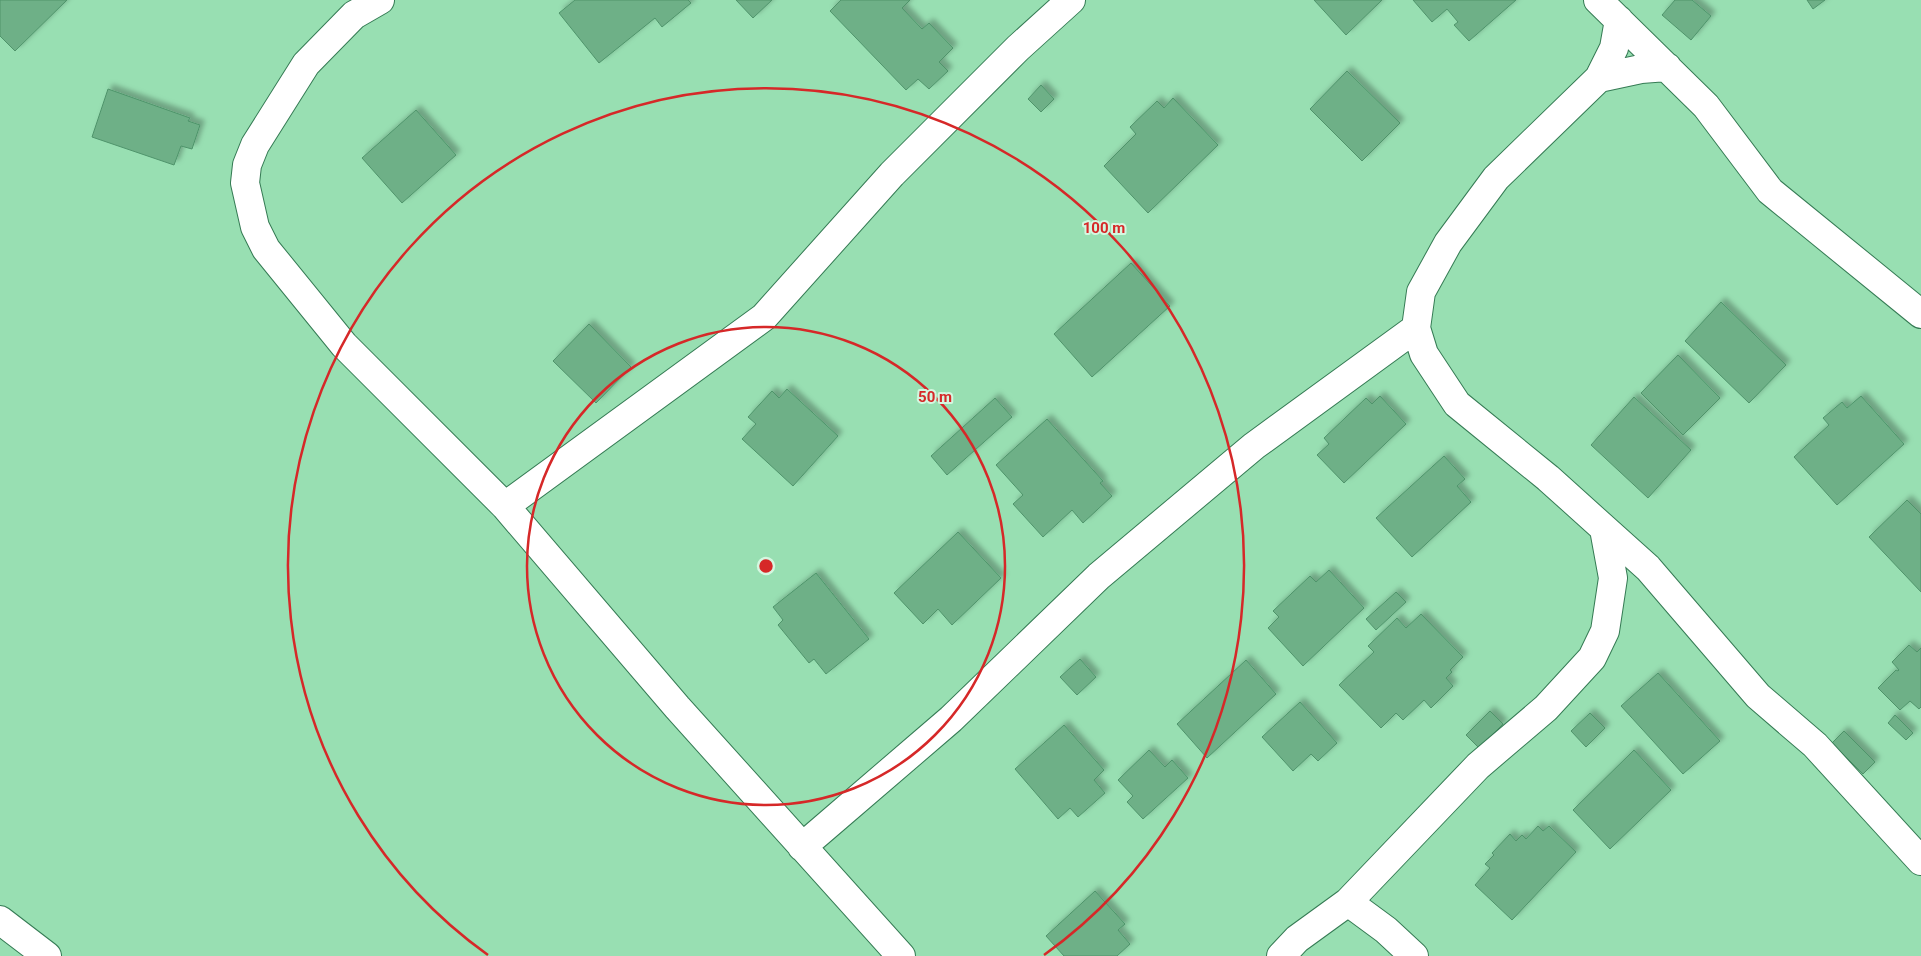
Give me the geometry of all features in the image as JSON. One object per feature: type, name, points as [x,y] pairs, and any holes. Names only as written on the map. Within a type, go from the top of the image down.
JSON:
[{"type":"street","points":[[380,0],[354,15],[306,64],[254,145],[245,183],[255,227],[266,249],[344,345],[505,506],[678,707],[901,956]]},
{"type":"street","points":[[505,506],[764,317],[892,174],[1018,48],[1071,0]]},
{"type":"street","points":[[1598,0],[1706,106],[1770,191],[1921,314]]},
{"type":"street","points":[[1619,20],[1614,48],[1599,78],[1491,185],[1448,244],[1421,292],[1416,328],[1424,354],[1457,404],[1548,478],[1648,568],[1758,696],[1814,745],[1921,861]]},
{"type":"street","points":[[1599,78],[1641,68],[1667,67]]},
{"type":"street","points":[[802,847],[951,719],[1099,576],[1254,446],[1416,328]]},
{"type":"street","points":[[1281,956],[1297,939],[1348,902],[1478,766],[1546,708],[1592,658],[1605,631],[1613,578],[1604,528]]},
{"type":"street","points":[[1613,578],[1648,568]]},
{"type":"street","points":[[1348,902],[1386,930],[1414,956]]},
{"type":"street","points":[[0,920],[47,956]]},
{"type":"building","points":[[0,0],[67,0],[15,51],[0,36]]},
{"type":"building","points":[[575,0],[688,0],[691,3],[662,27],[655,18],[599,63],[559,13]]},
{"type":"building","points":[[736,0],[772,0],[753,18]]},
{"type":"building","points":[[841,0],[910,0],[902,8],[922,29],[929,23],[953,48],[939,62],[948,71],[929,89],[918,79],[906,90],[830,11]]},
{"type":"building","points":[[1314,0],[1382,0],[1346,35]]},
{"type":"building","points":[[1413,0],[1516,0],[1469,41],[1454,25],[1458,22],[1447,9],[1432,22]]},
{"type":"building","points":[[1675,0],[1692,0],[1711,16],[1691,40],[1662,15]]},
{"type":"building","points":[[1807,0],[1825,0],[1813,9]]},
{"type":"building","points":[[1347,71],[1400,123],[1362,161],[1310,109]]},
{"type":"building","points":[[1041,85],[1054,99],[1041,112],[1028,99]]},
{"type":"building","points":[[108,89],[190,118],[188,121],[200,125],[192,149],[181,146],[174,165],[92,137]]},
{"type":"building","points":[[1173,98],[1218,145],[1148,213],[1104,166],[1136,134],[1130,127],[1157,101],[1164,108]]},
{"type":"building","points":[[416,110],[456,155],[402,203],[362,158]]},
{"type":"building","points":[[1131,263],[1170,306],[1092,377],[1054,334]]},
{"type":"building","points":[[1721,302],[1786,365],[1749,403],[1685,341]]},
{"type":"building","points":[[589,324],[631,367],[596,403],[553,361]]},
{"type":"building","points":[[1678,355],[1720,398],[1683,435],[1641,393]]},
{"type":"building","points":[[787,389],[838,436],[793,486],[742,439],[756,424],[748,417],[772,391],[779,398]]},
{"type":"building","points":[[1380,396],[1406,424],[1344,483],[1317,455],[1329,444],[1324,438],[1366,398],[1372,404]]},
{"type":"building","points":[[1861,396],[1904,444],[1837,505],[1794,457],[1829,425],[1823,418],[1842,402],[1847,408]]},
{"type":"building","points":[[1634,397],[1691,450],[1648,498],[1591,445]]},
{"type":"building","points":[[995,398],[1012,417],[947,475],[931,456]]},
{"type":"building","points":[[1047,419],[1103,481],[1100,483],[1112,496],[1083,523],[1072,510],[1043,537],[1013,504],[1023,495],[996,465]]},
{"type":"building","points":[[1444,456],[1465,479],[1457,486],[1471,502],[1412,557],[1376,518]]},
{"type":"building","points":[[1907,500],[1921,514],[1921,592],[1869,537]]},
{"type":"building","points":[[958,532],[1001,578],[952,625],[938,609],[923,624],[894,593]]},
{"type":"building","points":[[1329,570],[1364,608],[1303,666],[1268,628],[1279,617],[1273,611],[1310,576],[1316,582]]},
{"type":"building","points":[[816,573],[869,639],[826,674],[814,659],[809,663],[778,625],[783,620],[773,607]]},
{"type":"building","points":[[1396,592],[1406,602],[1376,630],[1366,619]]},
{"type":"building","points":[[1421,614],[1463,657],[1450,670],[1452,672],[1446,678],[1453,686],[1431,708],[1424,700],[1403,720],[1396,713],[1381,728],[1339,685],[1374,652],[1368,646],[1397,618],[1406,628]]},
{"type":"building","points":[[1909,645],[1917,652],[1921,648],[1921,707],[1919,709],[1910,701],[1900,710],[1878,688],[1896,670],[1899,670],[1892,662]]},
{"type":"building","points":[[1080,659],[1096,677],[1077,695],[1060,677]]},
{"type":"building","points":[[1246,660],[1276,694],[1207,758],[1177,724]]},
{"type":"building","points":[[1658,673],[1720,741],[1683,774],[1621,706]]},
{"type":"building","points":[[1300,702],[1337,743],[1318,761],[1311,754],[1293,771],[1262,737]]},
{"type":"building","points":[[1490,711],[1503,724],[1479,748],[1466,735]]},
{"type":"building","points":[[1590,713],[1605,728],[1586,747],[1571,731]]},
{"type":"building","points":[[1895,715],[1913,733],[1906,740],[1888,723]]},
{"type":"building","points":[[1064,725],[1104,770],[1094,780],[1105,793],[1078,817],[1070,808],[1058,819],[1015,769]]},
{"type":"building","points":[[1844,731],[1875,762],[1863,774],[1832,743]]},
{"type":"building","points":[[1149,750],[1165,767],[1172,760],[1188,778],[1143,819],[1127,802],[1133,796],[1118,780]]},
{"type":"building","points":[[1634,750],[1671,790],[1610,849],[1573,810]]},
{"type":"building","points":[[1538,826],[1543,831],[1549,826],[1576,852],[1512,920],[1475,885],[1490,868],[1485,864],[1494,855],[1492,853],[1510,834],[1516,841],[1522,835],[1526,839]]},
{"type":"building","points":[[1095,891],[1125,924],[1118,930],[1130,944],[1117,956],[1064,956],[1046,936]]}]
